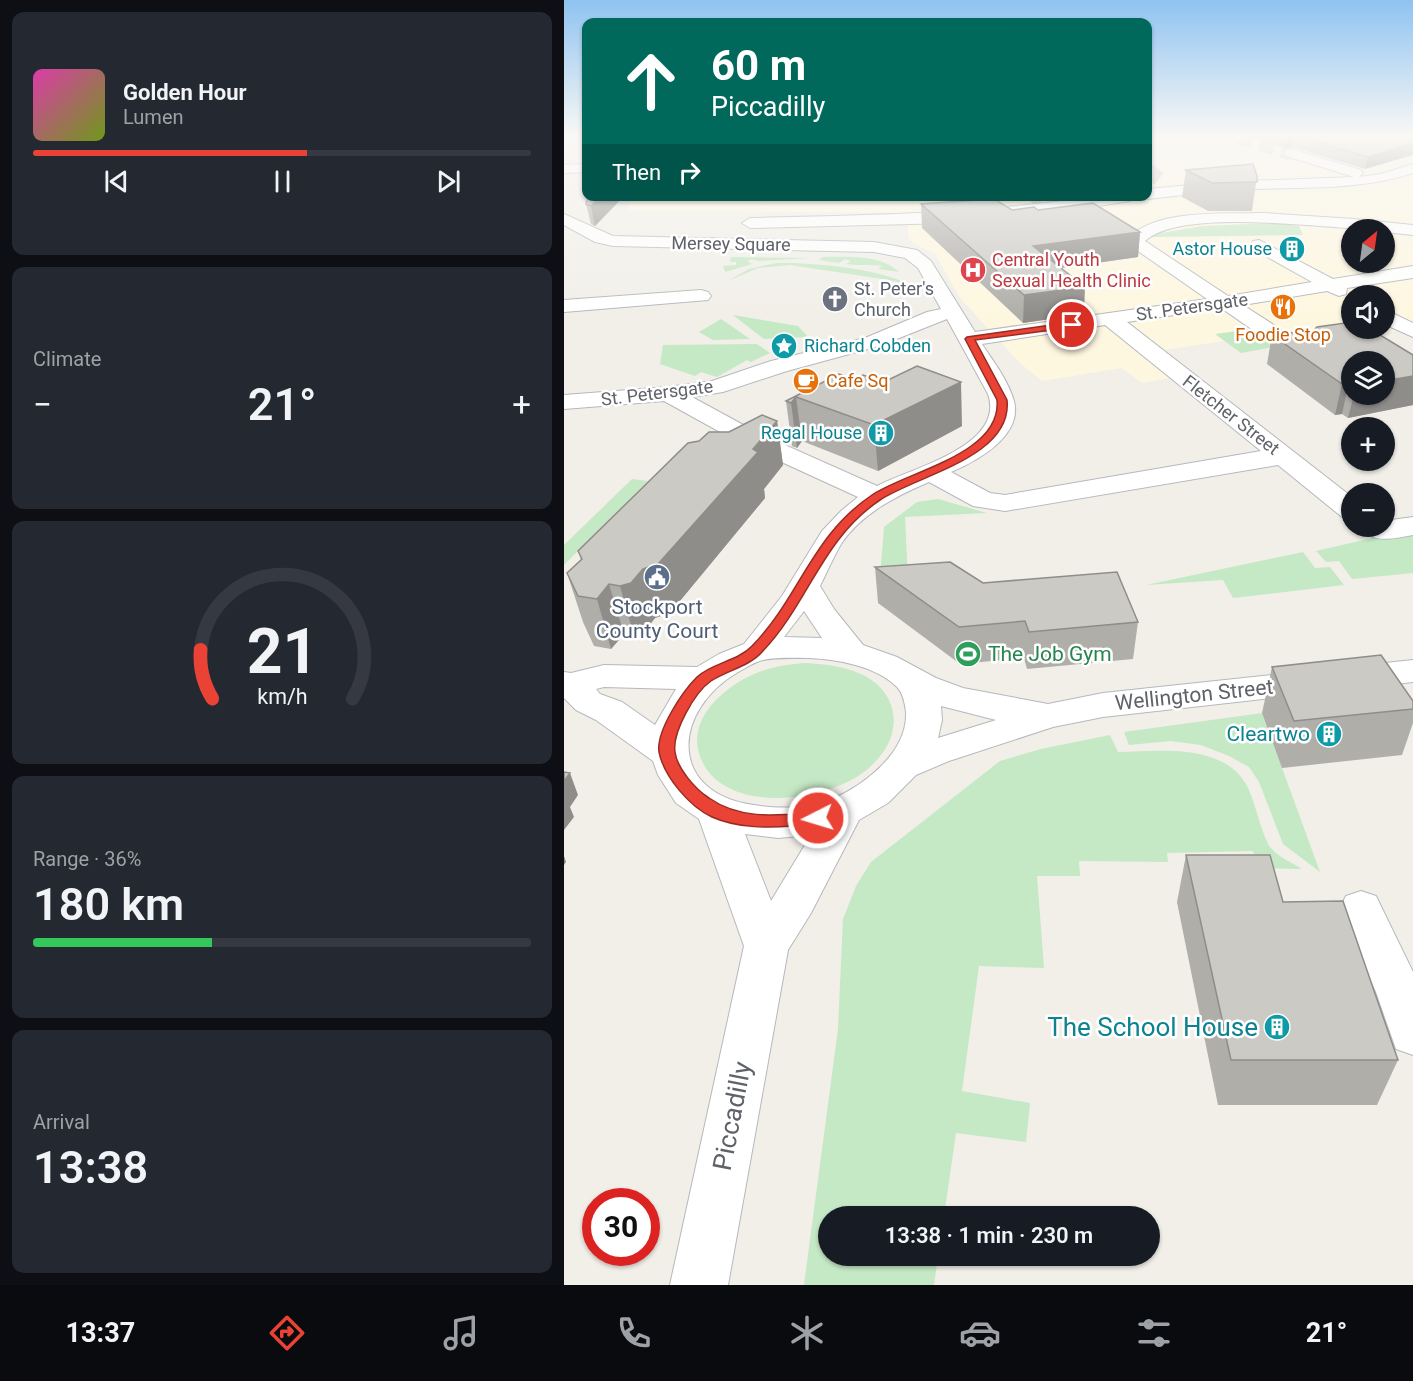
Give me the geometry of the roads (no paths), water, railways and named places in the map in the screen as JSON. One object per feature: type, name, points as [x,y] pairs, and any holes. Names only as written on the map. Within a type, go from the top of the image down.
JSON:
[{"type":"street","points":[[732,223],[913,220],[991,215],[1093,201]]},
{"type":"street","name":"Mersey Square","points":[[564,219],[601,238],[621,241],[874,247],[901,251],[919,259],[925,265],[954,312]]},
{"type":"street","points":[[1300,352],[1134,242],[1138,234],[1151,227],[1226,219],[1306,219],[1413,230]]},
{"type":"street","points":[[564,233],[609,224]]},
{"type":"street","points":[[1259,245],[1341,291]]},
{"type":"street","name":"St. Petersgate","points":[[970,339],[1110,320],[1413,272]]},
{"type":"street","points":[[564,306],[701,296]]},
{"type":"street","points":[[667,752],[672,725],[684,703],[704,679],[756,651],[804,586],[817,559],[833,536],[855,513],[878,496],[975,450],[1000,423],[1003,411],[1002,400],[954,312]]},
{"type":"street","name":"St. Petersgate","points":[[564,402],[668,394],[715,387],[780,366],[857,347],[888,337],[934,316],[954,312]]},
{"type":"street","name":"Fletcher Street","points":[[1110,320],[1341,502]]},
{"type":"street","points":[[1395,321],[1413,331]]},
{"type":"street","points":[[668,394],[749,438],[878,496]]},
{"type":"street","points":[[930,472],[983,500],[1012,503],[1270,457],[1284,457]]},
{"type":"street","points":[[1395,529],[1413,526]]},
{"type":"street","points":[[804,586],[851,652]]},
{"type":"street","name":"Wellington Street","points":[[756,651],[809,646],[851,652],[883,664],[914,683],[937,692],[993,708],[1048,716]]},
{"type":"street","name":"Wellington Street","points":[[905,765],[936,752],[1048,716],[1104,705],[1413,671]]},
{"type":"street","points":[[568,683],[604,676],[704,679]]},
{"type":"street","points":[[568,683],[588,702],[609,711],[667,752],[681,781],[695,797],[717,813],[767,822],[818,818],[845,810],[881,787],[905,765],[920,740],[923,723],[923,704],[914,683]]},
{"type":"street","name":"Piccadilly","points":[[699,1285],[766,946],[796,900],[845,810]]},
{"type":"street","points":[[717,813],[766,946]]},
{"type":"street","points":[[1361,909],[1408,1006]]},
{"type":"place","name":"Astor House","points":[[1292,249]]},
{"type":"place","name":"Central Youth Sexual Health Clinic","points":[[973,270]]},
{"type":"place","name":"St. Peter's Church","points":[[835,299]]},
{"type":"place","name":"Foodie Stop","points":[[1283,307]]},
{"type":"place","name":"Richard Cobden","points":[[784,346]]},
{"type":"place","name":"Cafe Sq","points":[[806,381]]},
{"type":"place","name":"Regal House","points":[[881,433]]},
{"type":"place","name":"Stockport County Court","points":[[657,577]]},
{"type":"place","name":"The Job Gym","points":[[968,654]]},
{"type":"place","name":"Cleartwo","points":[[1329,734]]},
{"type":"place","name":"The School House","points":[[1277,1027]]}]
